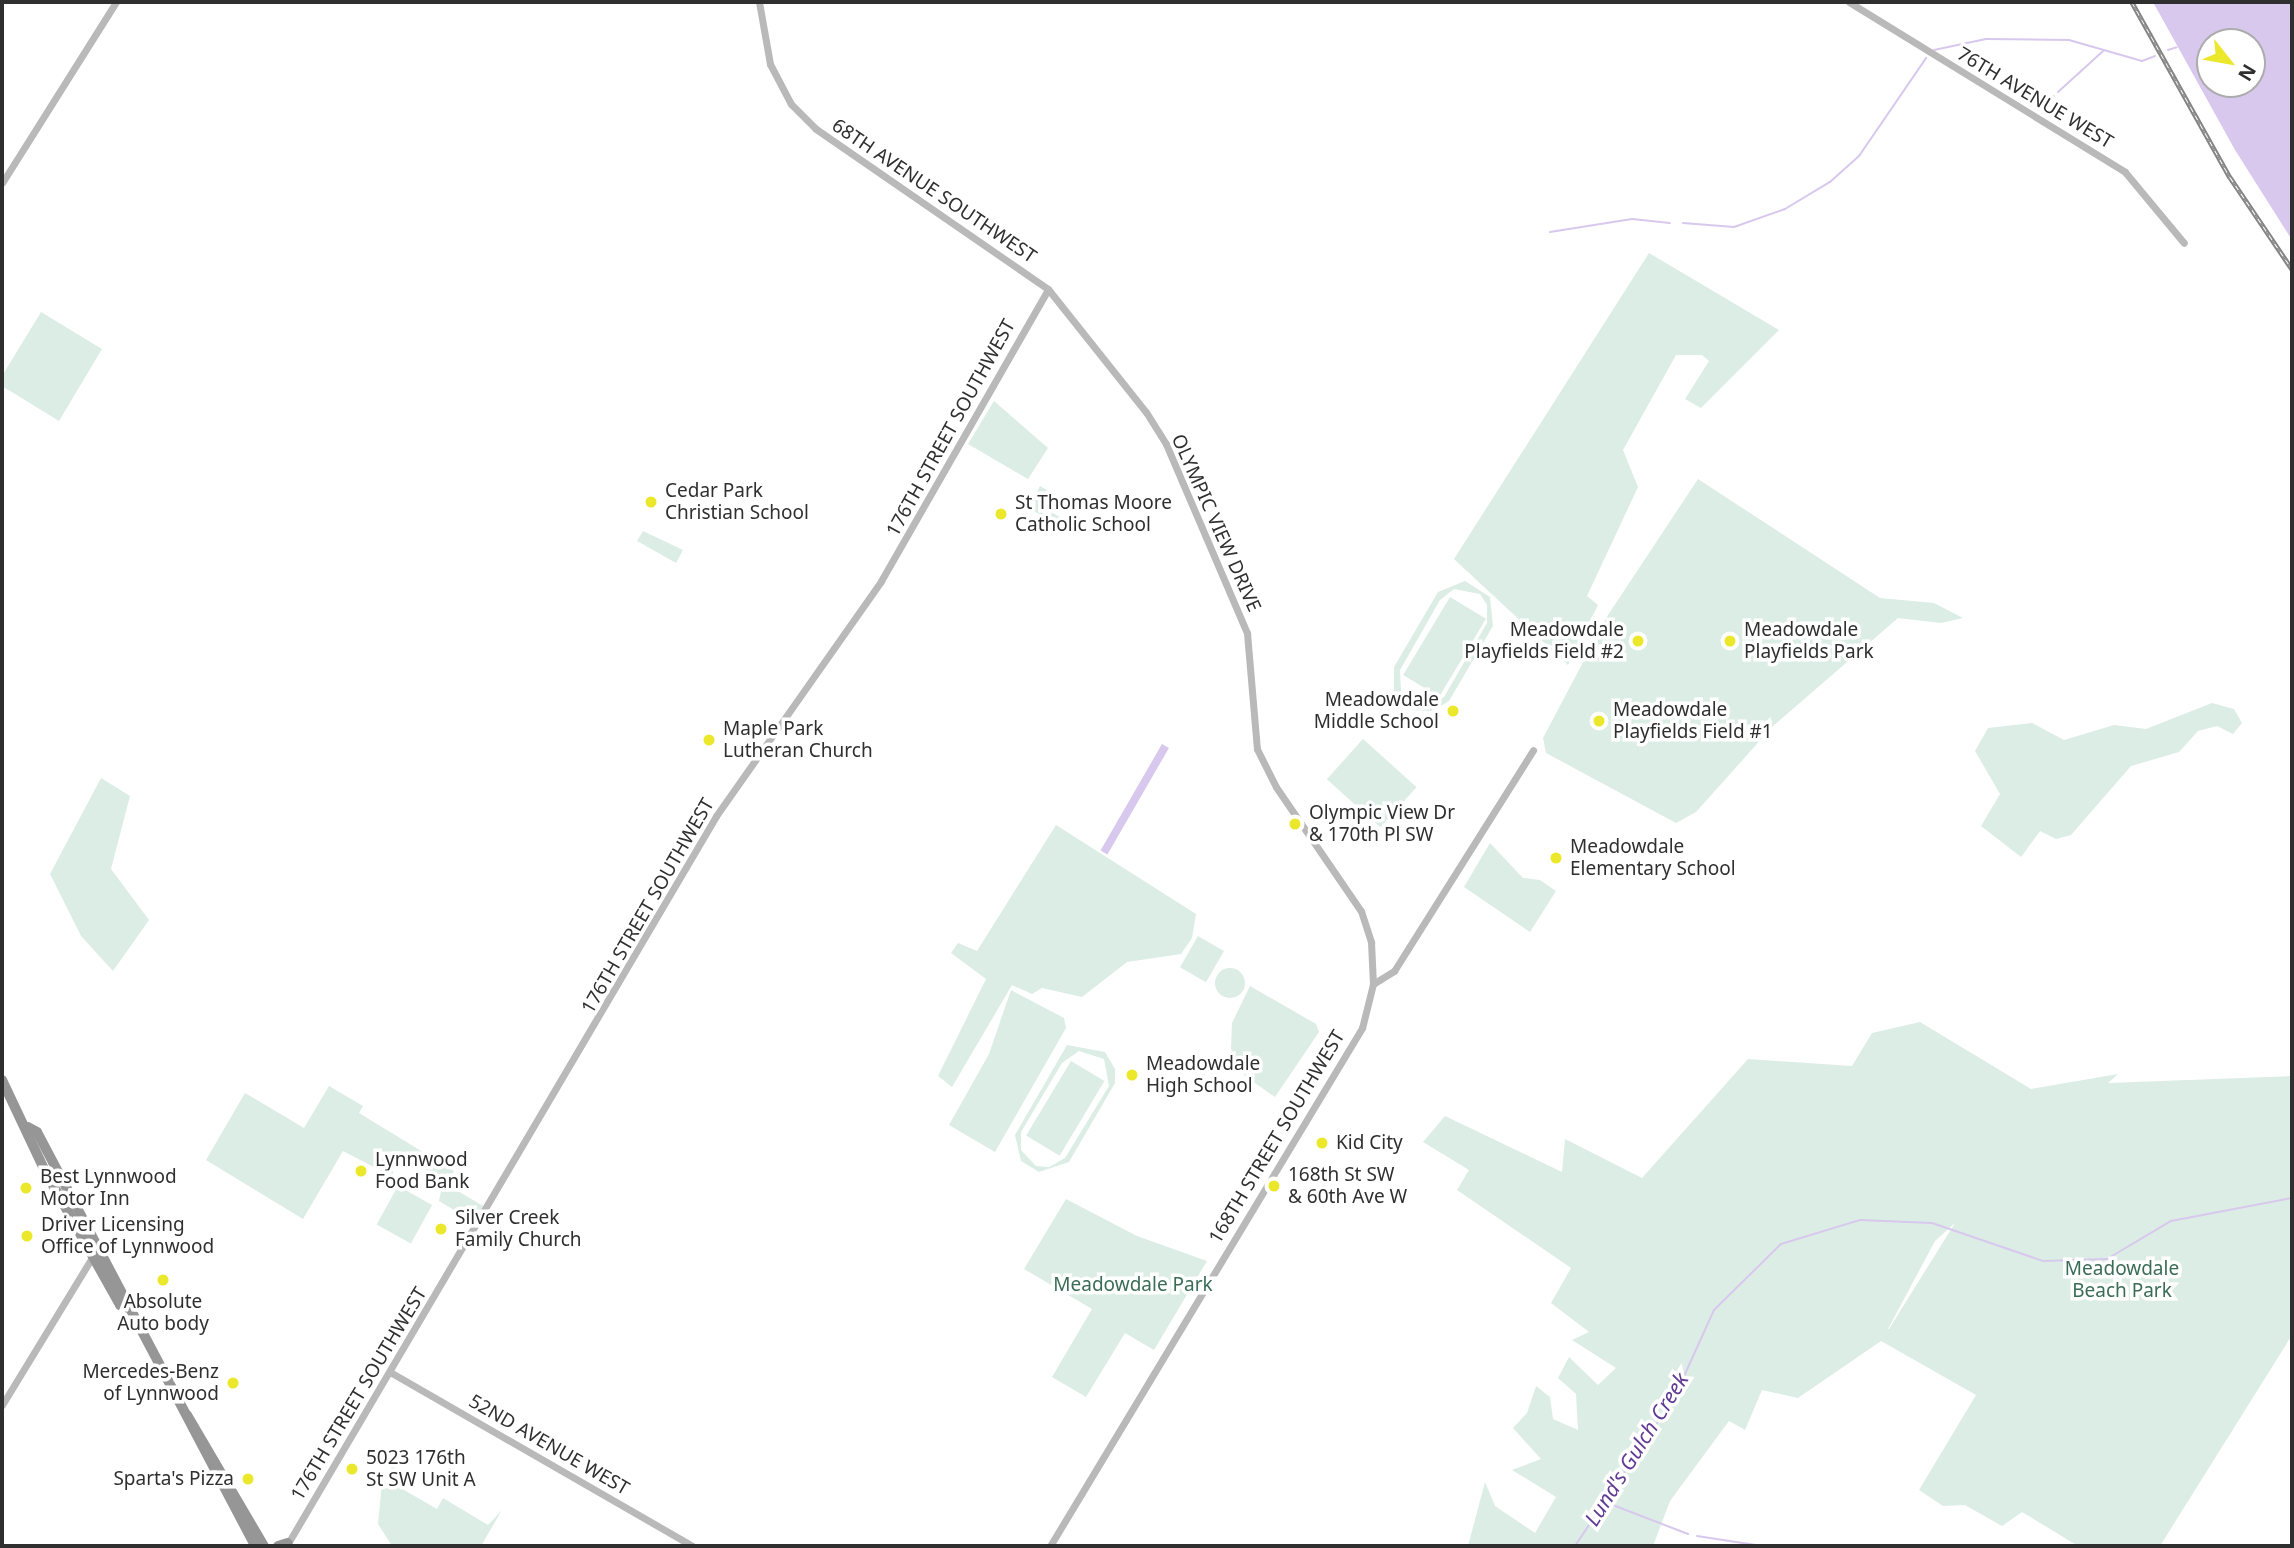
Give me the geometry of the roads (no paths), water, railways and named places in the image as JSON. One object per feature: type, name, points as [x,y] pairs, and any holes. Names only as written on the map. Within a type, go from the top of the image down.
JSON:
[{"type":"highway","points":[[2,1080],[100,1269],[120,1305],[127,1308]]},
{"type":"highway","points":[[29,1133],[37,1132],[47,1149],[113,1273],[127,1308],[263,1546]]},
{"type":"highway","points":[[70,1212],[98,1244]]},
{"type":"highway","points":[[93,1256],[113,1273]]},
{"type":"highway","points":[[186,1415],[195,1440],[263,1546]]},
{"type":"highway","points":[[195,1440],[219,1466]]},
{"type":"street","points":[[2,183],[116,2]]},
{"type":"street","name":"68TH AVENUE SOUTHWEST","points":[[759,2],[770,64],[781,90],[804,117],[1048,289]]},
{"type":"street","name":"76TH AVENUE WEST","points":[[1849,2],[2126,172],[2184,243]]},
{"type":"street","name":"OLYMPIC VIEW DRIVE","points":[[1048,289],[1166,444],[1247,633],[1257,749],[1276,787],[1361,911],[1371,942],[1373,984]]},
{"type":"street","name":"176TH STREET SOUTHWEST","points":[[284,1545],[390,1372],[716,816],[881,581],[1048,289]]},
{"type":"street","points":[[1373,984],[1394,971],[1533,750]]},
{"type":"street","name":"168TH STREET SOUTHWEST","points":[[1050,1546],[1362,1028],[1373,984]]},
{"type":"street","points":[[2,1405],[93,1256]]},
{"type":"street","points":[[81,1272],[100,1269]]},
{"type":"street","name":"52ND AVENUE WEST","points":[[390,1372],[693,1546]]},
{"type":"waterway","points":[[1934,50],[1986,39],[2069,40],[2142,61],[2155,56]]},
{"type":"waterway","points":[[2168,50],[2177,47]]},
{"type":"waterway","points":[[2058,92],[2103,51]]},
{"type":"waterway","points":[[1683,223],[1734,227],[1785,209],[1830,182],[1859,156],[1926,58]]},
{"type":"waterway","points":[[2041,109],[2054,96]]},
{"type":"waterway","points":[[1550,232],[1632,219],[1670,223]]},
{"type":"waterway","name":"Lund's Gulch Creek","points":[[1575,1546],[1675,1396],[1714,1310],[1781,1244],[1860,1220],[1932,1223],[2043,1261],[2107,1259],[2171,1221],[2292,1198]]},
{"type":"waterway","points":[[1605,1502],[1688,1534]]},
{"type":"waterway","points":[[1697,1536],[1762,1546]]},
{"type":"railway","points":[[2132,2],[2230,177],[2292,269]]},
{"type":"place","name":"Cedar Park Christian School","points":[[651,502]]},
{"type":"place","name":"St Thomas Moore Catholic School","points":[[1001,514]]},
{"type":"place","name":"Meadowdale Playfields Field #2","points":[[1638,641]]},
{"type":"place","name":"Meadowdale Playfields Park","points":[[1730,641]]},
{"type":"place","name":"Meadowdale Middle School","points":[[1453,711]]},
{"type":"place","name":"Meadowdale Playfields Field #1","points":[[1599,721]]},
{"type":"place","name":"Maple Park Lutheran Church","points":[[709,740]]},
{"type":"place","name":"Olympic View Dr & 170th Pl SW","points":[[1295,824]]},
{"type":"place","name":"Meadowdale Elementary School","points":[[1556,858]]},
{"type":"place","name":"Meadowdale High School","points":[[1132,1075]]},
{"type":"place","name":"Kid City","points":[[1322,1143]]},
{"type":"place","name":"Lynnwood Food Bank","points":[[361,1171]]},
{"type":"place","name":"168th St SW & 60th Ave W","points":[[1274,1186]]},
{"type":"place","name":"Best Lynnwood Motor Inn","points":[[26,1188]]},
{"type":"place","name":"Silver Creek Family Church","points":[[441,1229]]},
{"type":"place","name":"Driver Licensing Office of Lynnwood","points":[[27,1236]]},
{"type":"place","name":"Absolute Auto body","points":[[163,1280]]},
{"type":"place","name":"Mercedes-Benz of Lynnwood","points":[[233,1383]]},
{"type":"place","name":"5023 176th St SW Unit A","points":[[352,1469]]},
{"type":"place","name":"Sparta's Pizza","points":[[248,1479]]},
{"type":"park label","name":"Meadowdale Beach Park","points":[[2122,1280]]},
{"type":"park label","name":"Meadowdale Park","points":[[1133,1285]]}]
